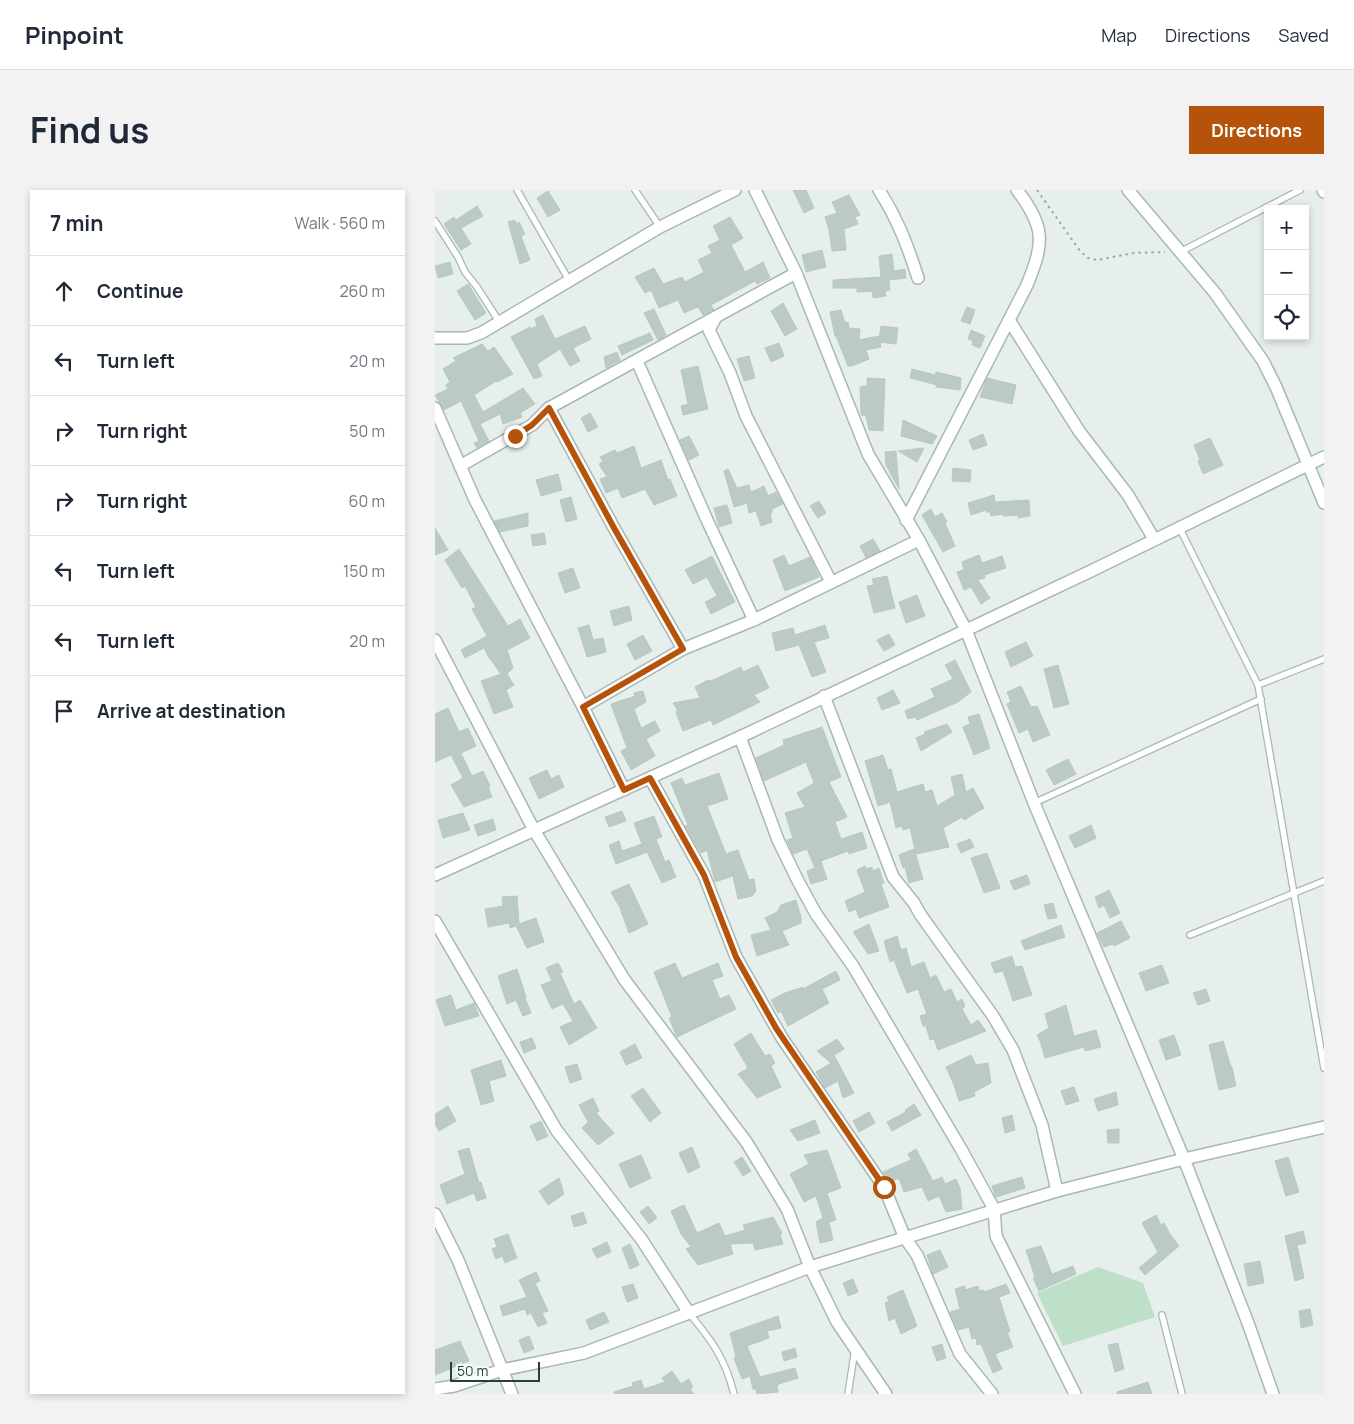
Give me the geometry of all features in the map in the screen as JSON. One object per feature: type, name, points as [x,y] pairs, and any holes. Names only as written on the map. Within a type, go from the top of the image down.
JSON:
[{"type":"street","points":[[435,338],[467,338],[481,333],[660,227],[735,190]]},
{"type":"street","points":[[755,190],[796,272],[868,454],[919,540],[966,630],[1033,803],[1185,1159],[1273,1394]]},
{"type":"street","points":[[879,190],[906,240],[918,278]]},
{"type":"street","points":[[1128,190],[1215,294],[1263,360],[1309,464],[1324,503]]},
{"type":"street","points":[[906,520],[1027,285],[1036,262],[1040,246],[1039,231],[1020,191]]},
{"type":"street","points":[[460,466],[532,425],[549,408],[796,272]]},
{"type":"street","points":[[717,316],[709,330],[730,373],[746,416],[831,582]]},
{"type":"street","points":[[1009,320],[1079,431],[1128,496],[1154,540]]},
{"type":"street","points":[[637,361],[707,520],[754,620]]},
{"type":"street","points":[[435,408],[483,517],[583,707],[624,790]]},
{"type":"street","points":[[549,408],[614,528],[683,649]]},
{"type":"street","points":[[435,875],[740,737],[1324,457]]},
{"type":"street","points":[[583,707],[683,649],[754,620],[919,540]]},
{"type":"street","points":[[435,640],[534,830],[624,979],[747,1143],[787,1209],[810,1267],[837,1322],[886,1394]]},
{"type":"street","points":[[824,696],[893,877],[914,903],[993,1016],[1013,1050],[1042,1125],[1057,1190]]},
{"type":"street","points":[[740,737],[777,840],[816,914],[853,966],[961,1149],[994,1209],[996,1236],[1075,1394]]},
{"type":"street","points":[[650,778],[704,875],[736,957],[781,1038],[884,1187],[905,1238],[917,1255],[960,1354],[992,1394]]},
{"type":"street","points":[[435,920],[557,1131],[642,1240],[689,1313]]},
{"type":"street","points":[[435,1390],[454,1386],[502,1370],[584,1353],[810,1267],[1057,1190],[1324,1127]]},
{"type":"street","points":[[435,1214],[459,1260],[512,1394]]},
{"type":"lane","points":[[517,190],[570,282]]},
{"type":"lane","points":[[635,190],[660,227]]},
{"type":"lane","points":[[1180,252],[1300,190]]},
{"type":"lane","points":[[435,221],[458,257],[465,272],[500,323]]},
{"type":"lane","points":[[1179,527],[1258,685],[1324,1068]]},
{"type":"lane","points":[[1258,685],[1324,659]]},
{"type":"lane","points":[[1033,803],[1261,699]]},
{"type":"lane","points":[[1190,935],[1324,881]]},
{"type":"lane","points":[[689,1313],[713,1344],[728,1373],[734,1394]]},
{"type":"lane","points":[[1162,1315],[1182,1394]]},
{"type":"lane","points":[[848,1394],[855,1347]]},
{"type":"path","points":[[1037,190],[1088,258],[1097,260],[1134,253],[1180,252]]},
{"type":"green space","points":[[1098,1267],[1143,1283],[1155,1317],[1063,1346],[1037,1293]]},
{"type":"building","points":[[793,190],[806,190],[814,208],[804,213]]},
{"type":"building","points":[[548,191],[560,210],[548,217],[537,198]]},
{"type":"building","points":[[849,195],[860,215],[855,217],[858,224],[844,229],[846,250],[832,251],[825,217],[837,213],[832,202]]},
{"type":"building","points":[[477,206],[483,216],[461,228],[471,244],[461,250],[444,224],[454,217],[456,220]]},
{"type":"building","points":[[730,217],[743,238],[731,245],[745,272],[763,262],[770,278],[757,284],[755,281],[711,305],[714,310],[703,315],[698,307],[684,313],[678,300],[659,308],[651,290],[645,293],[635,277],[654,268],[663,284],[682,277],[685,282],[704,272],[698,260],[712,253],[708,246],[720,240],[713,226]]},
{"type":"building","points":[[515,220],[516,224],[519,222],[525,234],[521,236],[530,260],[520,264],[508,222]]},
{"type":"building","points":[[822,250],[826,267],[806,272],[802,255]]},
{"type":"building","points":[[892,254],[894,271],[905,269],[906,278],[889,280],[890,290],[885,291],[886,296],[873,298],[872,291],[857,292],[857,288],[833,288],[833,280],[881,277],[879,256]]},
{"type":"building","points":[[450,262],[453,274],[438,278],[435,266]]},
{"type":"building","points":[[468,284],[486,313],[475,320],[457,291]]},
{"type":"building","points":[[783,303],[797,329],[785,336],[771,311]]},
{"type":"building","points":[[967,307],[975,310],[970,324],[961,321]]},
{"type":"building","points":[[654,309],[666,335],[658,340],[644,313]]},
{"type":"building","points":[[841,310],[845,323],[848,322],[849,328],[860,329],[859,340],[879,336],[879,339],[881,326],[898,328],[896,344],[880,342],[881,347],[866,350],[869,359],[848,366],[835,336],[830,312]]},
{"type":"building","points":[[543,315],[555,339],[585,326],[591,339],[573,348],[580,361],[570,366],[560,349],[537,364],[542,376],[534,379],[511,337],[530,327],[531,329],[537,326],[535,319]]},
{"type":"building","points":[[971,330],[985,336],[980,348],[972,345],[973,341],[968,339]]},
{"type":"building","points":[[650,333],[653,340],[622,355],[618,346]]},
{"type":"building","points":[[779,343],[784,356],[771,362],[765,348]]},
{"type":"building","points":[[482,344],[488,351],[494,347],[513,374],[496,381],[474,395],[483,412],[523,388],[535,404],[520,413],[522,417],[503,424],[500,414],[480,424],[489,441],[477,448],[474,443],[479,441],[461,401],[444,410],[435,395],[448,389],[446,385],[450,382],[443,369],[456,361],[453,358]]},
{"type":"building","points":[[617,352],[620,360],[606,368],[604,357]]},
{"type":"building","points":[[749,356],[755,378],[744,381],[737,359]]},
{"type":"building","points":[[698,366],[708,409],[683,415],[681,406],[688,404],[681,370]]},
{"type":"building","points":[[912,369],[935,375],[936,372],[961,378],[960,390],[936,387],[937,385],[910,378]]},
{"type":"building","points":[[867,378],[885,379],[883,431],[869,430],[866,416],[861,415],[860,387],[867,386]]},
{"type":"building","points":[[987,378],[1016,385],[1012,404],[980,397]]},
{"type":"building","points":[[590,413],[598,427],[588,432],[581,418]]},
{"type":"building","points":[[903,420],[937,436],[932,444],[901,436]]},
{"type":"building","points":[[983,434],[987,445],[973,450],[969,440]]},
{"type":"building","points":[[689,436],[699,455],[689,460],[680,440]]},
{"type":"building","points":[[1210,438],[1223,465],[1203,474],[1194,445]]},
{"type":"building","points":[[634,446],[641,468],[661,460],[668,480],[670,479],[677,496],[654,505],[645,489],[622,498],[618,488],[606,493],[600,479],[607,477],[599,464],[603,461],[600,457],[615,450],[617,453]]},
{"type":"building","points":[[924,448],[917,462],[898,451]]},
{"type":"building","points":[[896,451],[899,489],[886,465],[885,452]]},
{"type":"building","points":[[953,468],[971,470],[970,482],[952,481]]},
{"type":"building","points":[[728,469],[737,488],[749,485],[751,492],[764,486],[768,496],[776,492],[783,504],[772,509],[770,514],[772,522],[761,526],[756,511],[749,513],[747,503],[734,507],[724,471]]},
{"type":"building","points":[[558,474],[562,490],[541,496],[536,480]]},
{"type":"building","points":[[994,495],[995,502],[1029,500],[1030,516],[1018,518],[1018,515],[1003,516],[1003,514],[991,516],[990,512],[986,512],[986,510],[971,515],[968,503]]},
{"type":"building","points":[[571,497],[577,519],[566,522],[560,500]]},
{"type":"building","points":[[819,501],[826,513],[818,518],[810,506]]},
{"type":"building","points":[[727,505],[732,523],[719,527],[714,508]]},
{"type":"building","points":[[931,509],[935,517],[942,513],[955,546],[943,552],[922,515]]},
{"type":"building","points":[[528,513],[528,526],[500,532],[494,521]]},
{"type":"building","points":[[435,528],[448,550],[435,555]]},
{"type":"building","points":[[544,533],[546,544],[533,546],[531,535]]},
{"type":"building","points":[[873,539],[880,551],[866,558],[860,546]]},
{"type":"building","points":[[459,549],[508,626],[520,619],[530,638],[507,650],[513,668],[507,674],[514,685],[506,690],[513,707],[494,714],[481,681],[501,674],[484,648],[465,658],[461,650],[487,636],[472,609],[476,607],[465,586],[462,588],[445,560]]},
{"type":"building","points":[[784,555],[789,566],[810,557],[819,577],[785,591],[773,560]]},
{"type":"building","points":[[979,555],[982,563],[1002,556],[1006,568],[984,575],[985,578],[978,580],[990,598],[981,604],[971,587],[964,590],[957,572],[964,570],[962,562]]},
{"type":"building","points":[[712,556],[735,602],[711,614],[705,602],[717,596],[707,577],[693,584],[685,570]]},
{"type":"building","points":[[573,568],[580,588],[565,593],[558,573]]},
{"type":"building","points":[[887,576],[895,608],[874,613],[867,586],[874,585],[872,579]]},
{"type":"building","points":[[917,595],[925,616],[906,623],[899,602]]},
{"type":"building","points":[[629,606],[632,620],[614,626],[610,611]]},
{"type":"building","points":[[589,625],[593,640],[603,638],[606,652],[587,657],[578,628]]},
{"type":"building","points":[[825,625],[829,638],[814,642],[826,672],[812,677],[799,645],[776,651],[772,633],[793,628],[795,635]]},
{"type":"building","points":[[889,634],[895,645],[884,651],[877,640]]},
{"type":"building","points":[[643,635],[652,651],[635,660],[627,644]]},
{"type":"building","points":[[1026,642],[1033,656],[1011,667],[1005,652]]},
{"type":"building","points":[[955,660],[971,692],[958,702],[917,720],[915,717],[908,719],[905,711],[935,697],[931,689],[953,679],[945,665]]},
{"type":"building","points":[[758,665],[769,688],[754,695],[760,702],[713,725],[711,720],[683,731],[676,712],[678,711],[673,703],[700,698],[695,687],[708,680],[711,681],[741,667],[743,672]]},
{"type":"building","points":[[1058,665],[1069,704],[1054,708],[1044,669]]},
{"type":"building","points":[[1021,686],[1031,707],[1037,706],[1050,735],[1033,742],[1028,729],[1019,733],[1007,704],[1011,702],[1007,692]]},
{"type":"building","points":[[893,690],[900,703],[882,710],[877,698]]},
{"type":"building","points":[[643,691],[646,702],[634,709],[641,728],[655,721],[660,731],[646,739],[655,756],[631,770],[621,751],[627,748],[611,704],[635,696],[634,693]]},
{"type":"building","points":[[448,708],[459,732],[468,728],[476,746],[461,753],[472,776],[483,771],[490,786],[488,786],[492,797],[464,807],[451,785],[463,778],[451,755],[435,762],[435,714]]},
{"type":"building","points":[[979,714],[990,748],[974,755],[963,727],[970,724],[968,717]]},
{"type":"building","points":[[947,724],[952,732],[921,751],[916,738],[925,734],[924,732]]},
{"type":"building","points":[[822,727],[841,777],[829,782],[847,817],[835,822],[841,839],[862,832],[867,848],[849,854],[848,851],[821,861],[827,879],[811,884],[807,871],[815,868],[807,849],[793,854],[787,840],[793,838],[785,813],[805,807],[797,793],[814,783],[806,762],[764,781],[756,758],[784,745],[783,740]]},
{"type":"building","points":[[883,755],[888,770],[891,769],[897,792],[923,784],[925,792],[932,790],[937,806],[955,795],[951,777],[962,774],[966,792],[973,788],[984,808],[964,820],[962,817],[943,828],[949,847],[916,854],[910,828],[903,830],[902,826],[896,828],[890,802],[878,806],[865,761]]},
{"type":"building","points":[[1068,759],[1076,774],[1054,785],[1046,770]]},
{"type":"building","points":[[547,770],[551,779],[559,775],[564,787],[539,799],[529,778]]},
{"type":"building","points":[[719,773],[728,799],[707,806],[726,854],[738,850],[749,880],[754,879],[756,891],[752,896],[738,899],[733,876],[715,882],[707,850],[701,853],[685,826],[688,825],[671,783],[682,778],[685,785]]},
{"type":"building","points":[[622,811],[626,821],[609,827],[605,817]]},
{"type":"building","points":[[463,813],[470,830],[443,838],[438,820]]},
{"type":"building","points":[[654,816],[662,837],[656,839],[665,862],[669,860],[676,877],[662,883],[647,852],[616,864],[609,845],[619,841],[622,851],[642,844],[634,823]]},
{"type":"building","points":[[493,819],[496,830],[478,836],[474,825]]},
{"type":"building","points":[[1091,825],[1096,838],[1075,848],[1069,836]]},
{"type":"building","points":[[970,839],[974,847],[961,853],[957,844]]},
{"type":"building","points":[[914,849],[923,879],[909,883],[905,867],[903,868],[899,855]]},
{"type":"building","points":[[987,853],[1000,888],[984,893],[971,858]]},
{"type":"building","points":[[865,866],[866,869],[872,867],[873,871],[879,868],[884,883],[881,884],[889,907],[859,918],[856,909],[849,912],[845,901],[865,892],[857,870]]},
{"type":"building","points":[[1027,875],[1030,884],[1014,890],[1010,881]]},
{"type":"building","points":[[629,884],[648,924],[629,933],[620,908],[611,892]]},
{"type":"building","points":[[1109,890],[1120,913],[1110,918],[1104,905],[1099,908],[1095,897]]},
{"type":"building","points":[[517,896],[519,924],[536,918],[544,942],[527,948],[516,926],[510,928],[509,923],[488,927],[485,909],[503,906],[502,897]]},
{"type":"building","points":[[796,900],[801,923],[782,931],[789,945],[757,956],[751,935],[771,930],[765,918],[777,912],[781,905]]},
{"type":"building","points":[[1053,903],[1057,918],[1048,919],[1044,905]]},
{"type":"building","points":[[1121,921],[1130,938],[1114,946],[1113,944],[1104,947],[1097,933]]},
{"type":"building","points":[[869,924],[879,951],[868,954],[853,932]]},
{"type":"building","points":[[1061,925],[1065,937],[1025,950],[1021,941]]},
{"type":"building","points":[[897,936],[901,950],[906,948],[911,967],[924,962],[930,978],[936,975],[944,992],[951,989],[957,1002],[962,999],[965,1006],[962,1009],[971,1025],[978,1020],[986,1031],[938,1050],[934,1039],[930,1040],[926,1026],[923,1026],[920,1016],[927,1014],[918,989],[907,993],[894,960],[890,962],[884,941]]},
{"type":"building","points":[[1012,956],[1015,967],[1022,966],[1032,995],[1013,1001],[1003,971],[995,973],[991,963]]},
{"type":"building","points":[[558,963],[563,972],[560,973],[574,1004],[580,1000],[597,1028],[569,1045],[560,1027],[573,1021],[563,1004],[552,1009],[541,985],[552,981],[546,968]]},
{"type":"building","points":[[675,963],[682,978],[718,963],[723,976],[712,980],[720,999],[729,995],[736,1009],[677,1037],[669,1018],[672,1017],[654,972]]},
{"type":"building","points":[[1162,965],[1169,983],[1146,991],[1139,973]]},
{"type":"building","points":[[517,969],[531,1013],[523,1016],[516,1000],[507,1004],[498,976]]},
{"type":"building","points":[[836,971],[840,980],[822,989],[829,1003],[788,1026],[781,1011],[778,1013],[771,1000],[785,993],[803,987],[803,989]]},
{"type":"building","points":[[1206,989],[1210,1001],[1198,1005],[1193,993]]},
{"type":"building","points":[[451,995],[456,1010],[474,1003],[479,1016],[445,1026],[436,1000]]},
{"type":"building","points":[[1066,1005],[1074,1036],[1096,1030],[1101,1047],[1085,1051],[1084,1047],[1045,1058],[1037,1035],[1049,1028],[1045,1014]]},
{"type":"building","points":[[751,1033],[765,1056],[770,1054],[775,1063],[771,1066],[781,1087],[757,1098],[738,1074],[747,1069],[747,1066],[734,1044]]},
{"type":"building","points":[[1174,1035],[1181,1055],[1166,1060],[1159,1040]]},
{"type":"building","points":[[532,1038],[536,1048],[524,1053],[520,1042]]},
{"type":"building","points":[[837,1039],[844,1049],[834,1055],[854,1093],[843,1098],[838,1081],[825,1088],[816,1072],[831,1063],[817,1051]]},
{"type":"building","points":[[1223,1041],[1236,1086],[1219,1090],[1209,1045]]},
{"type":"building","points":[[635,1044],[642,1058],[626,1065],[620,1052]]},
{"type":"building","points":[[971,1055],[976,1065],[988,1063],[991,1083],[974,1092],[975,1096],[959,1101],[946,1067]]},
{"type":"building","points":[[501,1060],[506,1076],[489,1081],[494,1101],[481,1105],[471,1070]]},
{"type":"building","points":[[577,1064],[582,1079],[570,1083],[565,1067]]},
{"type":"building","points":[[1074,1087],[1079,1101],[1066,1105],[1061,1091]]},
{"type":"building","points":[[643,1088],[661,1113],[650,1122],[631,1096]]},
{"type":"building","points":[[1116,1092],[1118,1105],[1098,1111],[1094,1099]]},
{"type":"building","points":[[593,1098],[599,1111],[596,1113],[614,1133],[598,1145],[582,1128],[588,1122],[579,1105]]},
{"type":"building","points":[[914,1104],[921,1115],[892,1131],[887,1122],[906,1112],[905,1110]]},
{"type":"building","points":[[448,1106],[456,1121],[439,1131],[435,1124],[435,1114]]},
{"type":"building","points":[[869,1112],[875,1123],[859,1132],[853,1121]]},
{"type":"building","points":[[1012,1115],[1015,1130],[1005,1133],[1002,1118]]},
{"type":"building","points":[[815,1120],[820,1133],[798,1141],[790,1130]]},
{"type":"building","points":[[541,1121],[548,1136],[537,1141],[530,1126]]},
{"type":"building","points":[[1119,1129],[1119,1143],[1108,1143],[1107,1130]]},
{"type":"building","points":[[692,1147],[700,1167],[688,1173],[679,1153]]},
{"type":"building","points":[[469,1148],[479,1183],[481,1182],[486,1198],[477,1201],[474,1193],[447,1204],[440,1185],[465,1174],[458,1151]]},
{"type":"building","points":[[916,1149],[933,1181],[942,1177],[945,1184],[956,1179],[960,1188],[962,1209],[946,1212],[939,1196],[928,1201],[922,1187],[904,1192],[899,1178],[890,1182],[883,1172],[911,1160],[908,1154]]},
{"type":"building","points":[[827,1150],[841,1188],[827,1193],[836,1220],[829,1222],[833,1240],[820,1243],[816,1222],[823,1218],[816,1196],[804,1202],[790,1174],[809,1164],[804,1155]]},
{"type":"building","points":[[641,1155],[651,1178],[630,1188],[619,1164]]},
{"type":"building","points":[[742,1157],[751,1171],[743,1176],[734,1162]]},
{"type":"building","points":[[1288,1157],[1299,1192],[1286,1196],[1275,1161]]},
{"type":"building","points":[[1022,1177],[1025,1188],[996,1197],[992,1186]]},
{"type":"building","points":[[559,1178],[564,1194],[548,1205],[539,1191]]},
{"type":"building","points":[[684,1205],[697,1233],[719,1223],[725,1236],[745,1230],[743,1225],[773,1217],[782,1233],[780,1235],[783,1244],[755,1250],[753,1243],[730,1244],[733,1254],[698,1265],[686,1249],[691,1247],[681,1234],[671,1211]]},
{"type":"building","points":[[648,1206],[657,1218],[649,1224],[640,1212]]},
{"type":"building","points":[[583,1212],[587,1223],[574,1227],[571,1216]]},
{"type":"building","points":[[1156,1215],[1161,1225],[1164,1223],[1179,1246],[1145,1275],[1139,1268],[1158,1252],[1142,1223]]},
{"type":"building","points":[[1303,1231],[1306,1243],[1297,1245],[1304,1278],[1295,1281],[1285,1236]]},
{"type":"building","points":[[508,1234],[517,1258],[505,1263],[502,1256],[496,1259],[492,1249],[497,1247],[494,1239]]},
{"type":"building","points":[[607,1242],[611,1252],[597,1258],[592,1249]]},
{"type":"building","points":[[630,1244],[639,1265],[630,1269],[622,1248]]},
{"type":"building","points":[[1041,1246],[1052,1274],[1073,1266],[1076,1274],[1039,1291],[1033,1278],[1035,1277],[1026,1250]]},
{"type":"building","points":[[940,1250],[948,1267],[933,1274],[927,1255]]},
{"type":"building","points":[[1260,1261],[1264,1283],[1248,1286],[1244,1264]]},
{"type":"building","points":[[536,1272],[540,1281],[535,1283],[548,1311],[542,1313],[547,1323],[538,1327],[531,1313],[527,1315],[525,1309],[503,1316],[500,1306],[527,1297],[519,1280]]},
{"type":"building","points":[[853,1279],[858,1292],[848,1296],[843,1283]]},
{"type":"building","points":[[633,1284],[638,1298],[627,1302],[622,1287]]},
{"type":"building","points":[[1006,1284],[1010,1293],[999,1297],[1010,1332],[1007,1332],[1013,1347],[995,1354],[1002,1369],[993,1373],[981,1344],[977,1345],[976,1338],[972,1339],[969,1327],[958,1330],[950,1312],[960,1309],[955,1289],[965,1286],[965,1290],[978,1286],[979,1291],[984,1290],[984,1292]]},
{"type":"building","points":[[903,1290],[917,1326],[901,1334],[895,1318],[889,1321],[885,1303],[889,1301],[887,1297]]},
{"type":"building","points":[[1310,1309],[1313,1325],[1301,1328],[1299,1311]]},
{"type":"building","points":[[604,1312],[609,1322],[590,1330],[586,1320]]},
{"type":"building","points":[[778,1316],[781,1328],[767,1331],[769,1338],[747,1346],[760,1377],[795,1368],[798,1378],[779,1384],[777,1386],[778,1392],[757,1394],[756,1389],[753,1389],[750,1376],[742,1379],[734,1358],[736,1357],[730,1333]]},
{"type":"building","points":[[529,1336],[534,1349],[524,1353],[519,1340]]},
{"type":"building","points":[[460,1341],[469,1361],[435,1375],[435,1350]]},
{"type":"building","points":[[1118,1343],[1124,1369],[1115,1372],[1108,1345]]},
{"type":"building","points":[[942,1344],[946,1358],[937,1361],[932,1347]]},
{"type":"building","points":[[795,1348],[797,1357],[784,1361],[782,1352]]},
{"type":"building","points":[[672,1371],[681,1384],[689,1379],[693,1387],[690,1389],[694,1394],[615,1394],[614,1392],[633,1386],[632,1383],[641,1380],[644,1389],[665,1382],[662,1378]]},
{"type":"building","points":[[1148,1382],[1152,1394],[1117,1394],[1117,1392]]},
{"type":"route","points":[[515,436],[532,425],[549,408],[614,528],[683,649],[583,707],[624,790],[650,778],[704,875],[736,957],[781,1038],[884,1187]]}]
